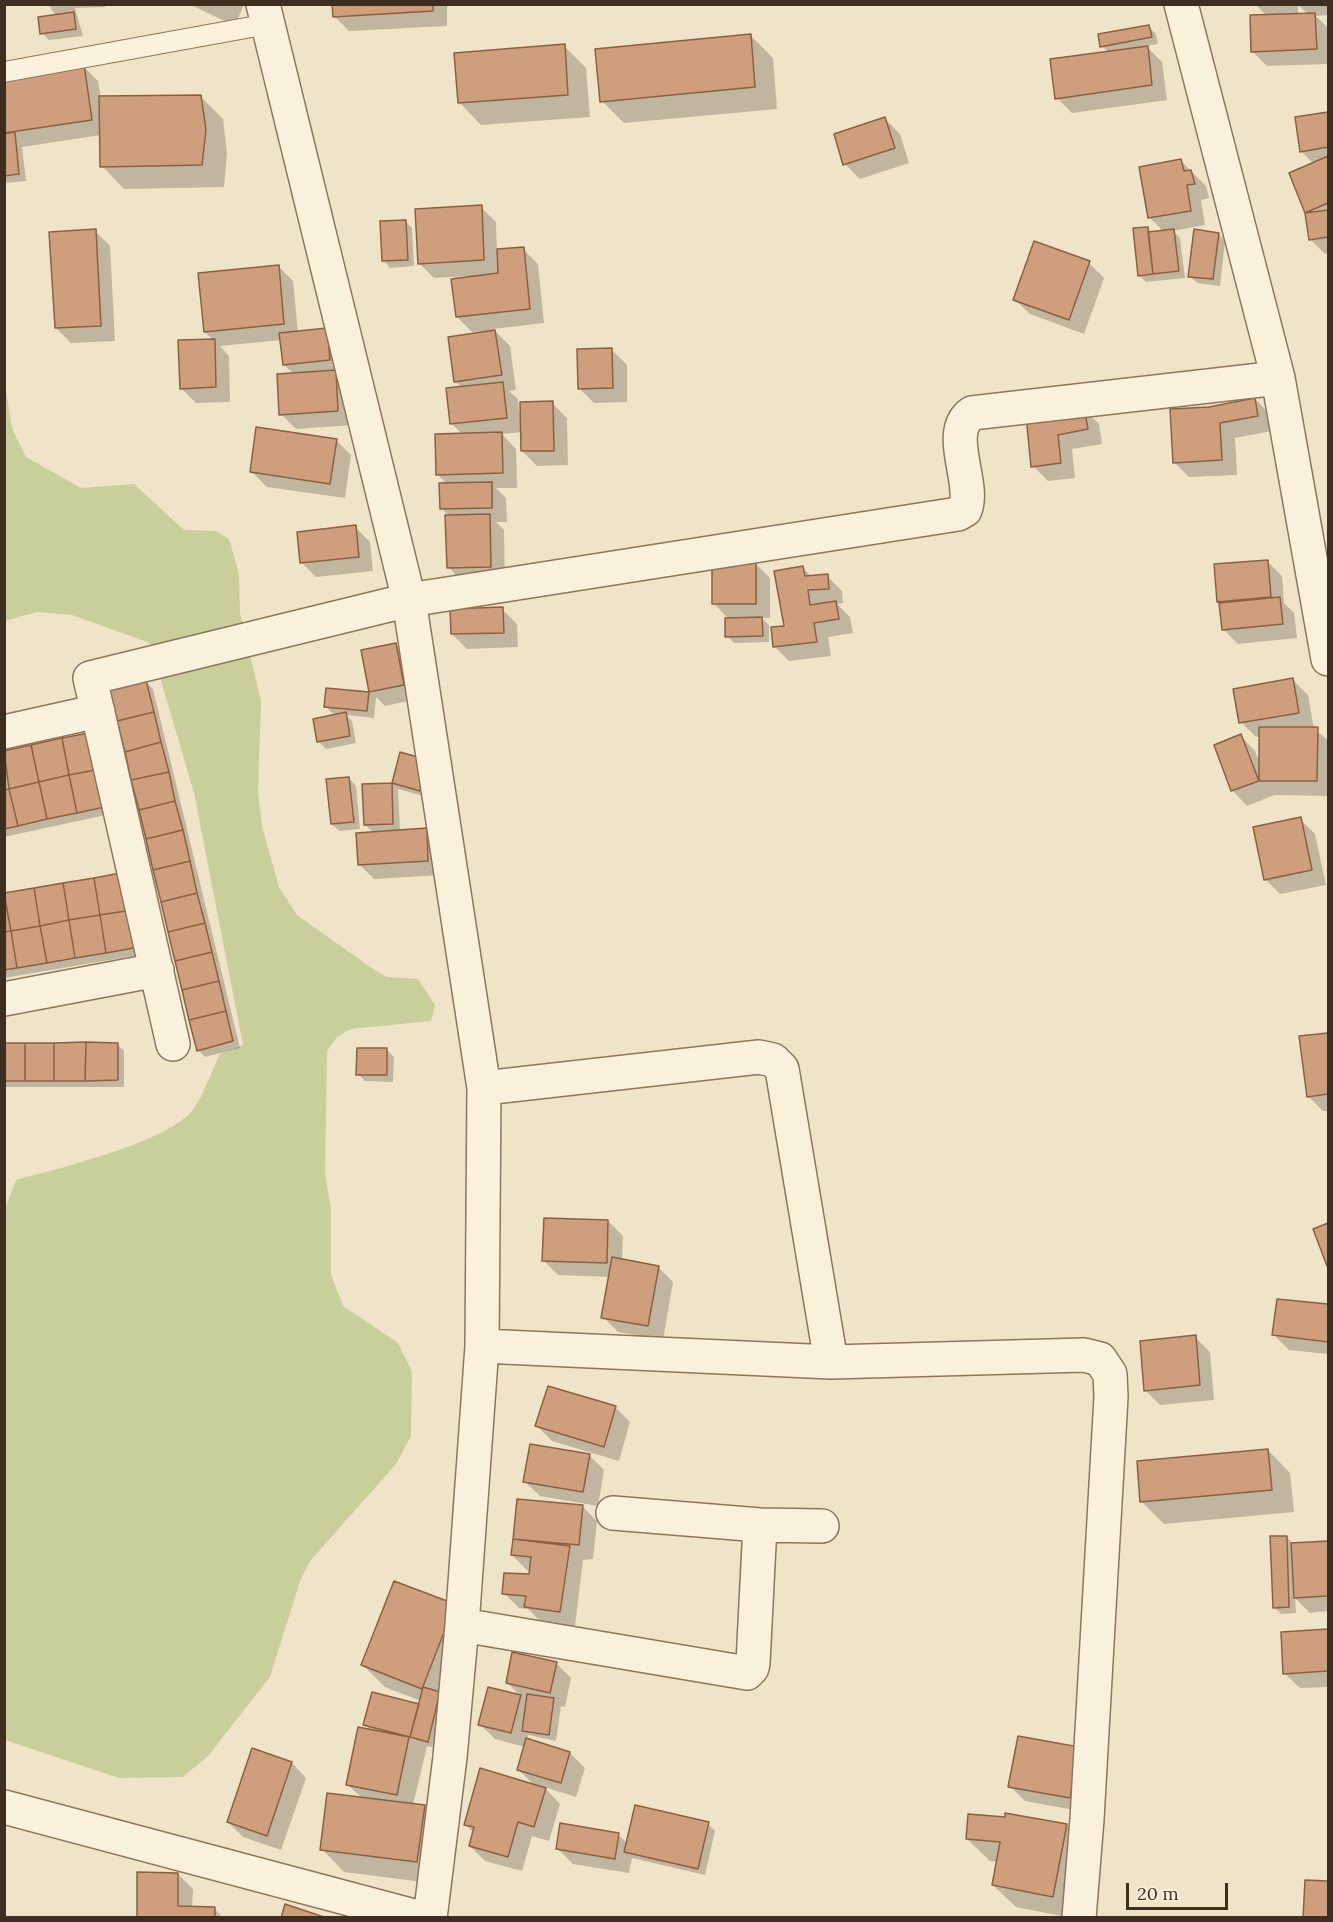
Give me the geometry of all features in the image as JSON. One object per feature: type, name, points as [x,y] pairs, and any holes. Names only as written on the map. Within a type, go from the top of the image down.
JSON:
[{"type":"street","points":[[1181,4],[1278,378],[1329,659]]},
{"type":"street","points":[[265,14],[409,600],[484,1088],[482,1346],[450,1757],[430,1917]]},
{"type":"street","points":[[173,1044],[90,678],[409,600],[958,514],[965,510],[968,499],[961,425],[972,413],[1278,378]]},
{"type":"street","points":[[4,732],[98,711]]},
{"type":"street","points":[[4,999],[156,970]]},
{"type":"street","points":[[484,1088],[759,1056],[773,1060],[782,1070],[831,1362]]},
{"type":"street","points":[[482,1346],[831,1362],[1084,1355],[1100,1359],[1108,1370],[1109,1421],[1087,1819],[1079,1917]]},
{"type":"street","points":[[613,1513],[760,1525],[822,1526]]},
{"type":"street","points":[[462,1625],[747,1672],[753,1663],[760,1525]]},
{"type":"street","points":[[4,1807],[421,1917]]},
{"type":"lane","points":[[4,72],[265,14]]},
{"type":"green space","points":[[4,379],[12,428],[26,457],[81,488],[134,484],[184,530],[216,531],[229,539],[239,574],[240,613],[261,701],[258,793],[262,826],[279,887],[297,915],[387,977],[418,979],[435,1005],[431,1021],[351,1029],[337,1037],[327,1051],[325,1173],[331,1209],[331,1275],[343,1306],[398,1343],[412,1372],[411,1436],[396,1464],[311,1560],[301,1578],[270,1677],[208,1756],[183,1777],[119,1778],[5,1740],[5,1209],[16,1180],[135,1144],[177,1123],[195,1107],[220,1054],[243,1045],[194,793],[150,643],[72,615],[37,612],[5,621]]},
{"type":"building","points":[[332,4],[433,4],[433,11],[333,17]]},
{"type":"building","points":[[74,12],[76,29],[40,34],[38,17]]},
{"type":"building","points":[[1315,13],[1317,49],[1251,52],[1250,15]]},
{"type":"building","points":[[1149,25],[1152,37],[1100,47],[1098,34]]},
{"type":"building","points":[[751,34],[755,87],[600,102],[595,49]]},
{"type":"building","points":[[565,44],[568,95],[458,103],[454,53]]},
{"type":"building","points":[[1148,46],[1152,85],[1055,99],[1050,59]]},
{"type":"building","points":[[84,64],[92,120],[4,133],[4,77]]},
{"type":"building","points":[[201,95],[206,130],[202,165],[100,167],[99,96]]},
{"type":"building","points":[[1328,112],[1328,147],[1300,152],[1295,117]]},
{"type":"building","points":[[885,117],[895,148],[843,165],[834,134]]},
{"type":"building","points":[[15,132],[19,174],[4,176],[4,134]]},
{"type":"building","points":[[1328,156],[1328,203],[1305,213],[1289,173]]},
{"type":"building","points":[[1181,159],[1184,171],[1191,170],[1195,184],[1187,185],[1191,211],[1148,218],[1139,167]]},
{"type":"building","points":[[482,205],[484,260],[418,264],[415,209]]},
{"type":"building","points":[[1328,210],[1328,237],[1309,240],[1305,213]]},
{"type":"building","points":[[406,220],[408,260],[382,261],[380,221]]},
{"type":"building","points":[[1148,227],[1153,274],[1138,276],[1133,228]]},
{"type":"building","points":[[96,229],[101,326],[55,328],[49,232]]},
{"type":"building","points":[[1174,229],[1179,271],[1153,274],[1148,232]]},
{"type":"building","points":[[1194,229],[1219,233],[1213,279],[1188,277]]},
{"type":"building","points":[[1034,241],[1090,261],[1069,320],[1013,300]]},
{"type":"building","points":[[524,247],[530,309],[456,317],[451,279],[498,273],[497,249]]},
{"type":"building","points":[[279,265],[284,324],[204,332],[198,273]]},
{"type":"building","points":[[327,328],[330,360],[283,365],[279,333]]},
{"type":"building","points":[[495,330],[502,375],[454,382],[448,337]]},
{"type":"building","points":[[215,339],[216,387],[180,389],[178,340]]},
{"type":"building","points":[[612,348],[613,388],[578,389],[577,349]]},
{"type":"building","points":[[336,370],[338,411],[279,415],[277,374]]},
{"type":"building","points":[[503,382],[507,418],[450,424],[446,388]]},
{"type":"building","points":[[1255,398],[1258,416],[1220,423],[1222,460],[1173,463],[1170,409],[1209,407]]},
{"type":"building","points":[[553,401],[554,451],[521,451],[520,402]]},
{"type":"building","points":[[1084,407],[1088,429],[1058,435],[1061,463],[1031,467],[1026,416]]},
{"type":"building","points":[[256,427],[337,439],[330,484],[250,472]]},
{"type":"building","points":[[502,432],[503,473],[436,475],[435,434]]},
{"type":"building","points":[[492,482],[492,508],[440,509],[439,483]]},
{"type":"building","points":[[490,514],[491,567],[447,568],[445,515]]},
{"type":"building","points":[[356,525],[359,557],[300,563],[297,532]]},
{"type":"building","points":[[1268,560],[1271,597],[1217,602],[1214,564]]},
{"type":"building","points":[[756,561],[756,604],[712,604],[712,562]]},
{"type":"building","points":[[803,566],[805,576],[828,574],[829,589],[808,590],[810,605],[836,601],[839,619],[814,623],[817,642],[773,647],[771,627],[784,626],[774,571]]},
{"type":"building","points":[[1280,597],[1283,624],[1222,630],[1219,603]]},
{"type":"building","points":[[503,607],[504,633],[451,634],[450,609]]},
{"type":"building","points":[[762,617],[763,636],[725,637],[725,618]]},
{"type":"building","points":[[396,643],[404,685],[369,692],[361,650]]},
{"type":"building","points":[[1293,678],[1299,713],[1239,723],[1233,689]]},
{"type":"building","points":[[146,680],[154,712],[117,721],[109,690]]},
{"type":"building","points":[[326,688],[369,692],[367,711],[324,707]]},
{"type":"building","points":[[154,712],[161,742],[125,752],[117,721]]},
{"type":"building","points":[[346,712],[350,736],[317,742],[313,719]]},
{"type":"building","points":[[1259,727],[1318,727],[1317,781],[1259,781]]},
{"type":"building","points":[[94,732],[101,769],[69,775],[62,738]]},
{"type":"building","points":[[1241,734],[1259,781],[1231,791],[1214,745]]},
{"type":"building","points":[[62,738],[69,775],[39,782],[31,745]]},
{"type":"building","points":[[161,742],[169,772],[131,780],[125,752]]},
{"type":"building","points":[[31,745],[39,782],[9,789],[4,751]]},
{"type":"building","points":[[400,752],[428,760],[420,791],[392,783]]},
{"type":"building","points":[[101,769],[109,806],[77,813],[69,775]]},
{"type":"building","points":[[169,772],[175,801],[139,810],[131,780]]},
{"type":"building","points":[[69,775],[77,813],[47,819],[39,782]]},
{"type":"building","points":[[349,777],[354,822],[331,824],[326,779]]},
{"type":"building","points":[[39,782],[47,819],[18,826],[9,789]]},
{"type":"building","points":[[392,783],[393,824],[364,825],[362,784]]},
{"type":"building","points":[[9,789],[18,826],[4,829],[4,790]]},
{"type":"building","points":[[175,801],[183,830],[146,839],[139,810]]},
{"type":"building","points":[[1301,817],[1312,870],[1264,880],[1253,827]]},
{"type":"building","points":[[427,828],[428,861],[358,865],[356,833]]},
{"type":"building","points":[[183,830],[190,861],[153,870],[146,839]]},
{"type":"building","points":[[190,861],[197,893],[161,902],[153,870]]},
{"type":"building","points":[[126,872],[132,910],[100,915],[94,878]]},
{"type":"building","points":[[94,878],[100,915],[69,920],[63,883]]},
{"type":"building","points":[[63,883],[69,920],[40,926],[34,888]]},
{"type":"building","points":[[34,888],[40,926],[11,931],[4,893]]},
{"type":"building","points":[[197,893],[205,923],[168,932],[161,902]]},
{"type":"building","points":[[4,894],[11,931],[4,932]]},
{"type":"building","points":[[132,910],[139,947],[106,953],[100,915]]},
{"type":"building","points":[[100,915],[106,953],[75,958],[69,920]]},
{"type":"building","points":[[69,920],[75,958],[47,963],[40,926]]},
{"type":"building","points":[[205,923],[212,952],[175,961],[168,932]]},
{"type":"building","points":[[40,926],[47,963],[17,968],[11,931]]},
{"type":"building","points":[[11,931],[17,968],[4,970],[4,932]]},
{"type":"building","points":[[212,952],[219,981],[182,990],[175,961]]},
{"type":"building","points":[[219,981],[226,1011],[189,1020],[182,990]]},
{"type":"building","points":[[226,1011],[233,1041],[197,1051],[189,1020]]},
{"type":"building","points":[[1328,1033],[1328,1094],[1307,1097],[1299,1036]]},
{"type":"building","points":[[86,1042],[118,1043],[118,1080],[85,1081]]},
{"type":"building","points":[[86,1042],[85,1081],[54,1081],[54,1043]]},
{"type":"building","points":[[4,1043],[25,1043],[25,1081],[4,1081]]},
{"type":"building","points":[[25,1043],[54,1043],[54,1081],[25,1081]]},
{"type":"building","points":[[357,1048],[387,1048],[387,1075],[356,1075]]},
{"type":"building","points":[[544,1218],[608,1220],[607,1263],[542,1261]]},
{"type":"building","points":[[1328,1223],[1328,1265],[1327,1266],[1313,1229]]},
{"type":"building","points":[[612,1257],[659,1266],[648,1326],[601,1318]]},
{"type":"building","points":[[1277,1299],[1328,1304],[1328,1342],[1272,1335]]},
{"type":"building","points":[[1196,1335],[1200,1385],[1144,1391],[1140,1341]]},
{"type":"building","points":[[548,1386],[616,1406],[604,1447],[535,1426]]},
{"type":"building","points":[[530,1444],[590,1454],[583,1492],[523,1482]]},
{"type":"building","points":[[1268,1449],[1272,1490],[1140,1502],[1137,1461]]},
{"type":"building","points":[[517,1499],[583,1505],[579,1545],[513,1539]]},
{"type":"building","points":[[1270,1536],[1287,1536],[1289,1607],[1273,1608]]},
{"type":"building","points":[[513,1539],[570,1546],[560,1612],[524,1607],[526,1596],[502,1594],[504,1573],[529,1574],[531,1557],[511,1555]]},
{"type":"building","points":[[1328,1541],[1328,1596],[1294,1598],[1291,1543]]},
{"type":"building","points":[[394,1581],[455,1604],[422,1689],[361,1665]]},
{"type":"building","points":[[1328,1629],[1328,1671],[1283,1674],[1281,1632]]},
{"type":"building","points":[[512,1652],[557,1662],[550,1693],[506,1683]]},
{"type":"building","points":[[423,1687],[440,1692],[428,1742],[410,1737]]},
{"type":"building","points":[[488,1687],[521,1695],[511,1733],[478,1725]]},
{"type":"building","points":[[372,1692],[419,1704],[410,1737],[363,1725]]},
{"type":"building","points":[[527,1694],[554,1698],[549,1735],[522,1731]]},
{"type":"building","points":[[358,1727],[409,1737],[397,1795],[346,1785]]},
{"type":"building","points":[[1018,1736],[1079,1747],[1070,1798],[1008,1787]]},
{"type":"building","points":[[526,1738],[570,1752],[561,1783],[517,1770]]},
{"type":"building","points":[[252,1748],[292,1762],[267,1836],[227,1822]]},
{"type":"building","points":[[480,1768],[546,1788],[534,1827],[518,1822],[508,1857],[469,1846],[474,1827],[464,1825]]},
{"type":"building","points":[[327,1793],[425,1805],[417,1862],[320,1850]]},
{"type":"building","points":[[635,1805],[709,1822],[698,1869],[624,1852]]},
{"type":"building","points":[[1005,1813],[1067,1824],[1053,1897],[992,1885],[1000,1842],[966,1839],[968,1814],[1005,1817]]},
{"type":"building","points":[[560,1823],[619,1833],[615,1859],[556,1849]]},
{"type":"building","points":[[137,1872],[178,1873],[178,1906],[215,1907],[215,1918],[137,1918]]},
{"type":"building","points":[[1305,1880],[1328,1881],[1328,1918],[1303,1918]]},
{"type":"building","points":[[285,1904],[327,1918],[281,1918]]}]
